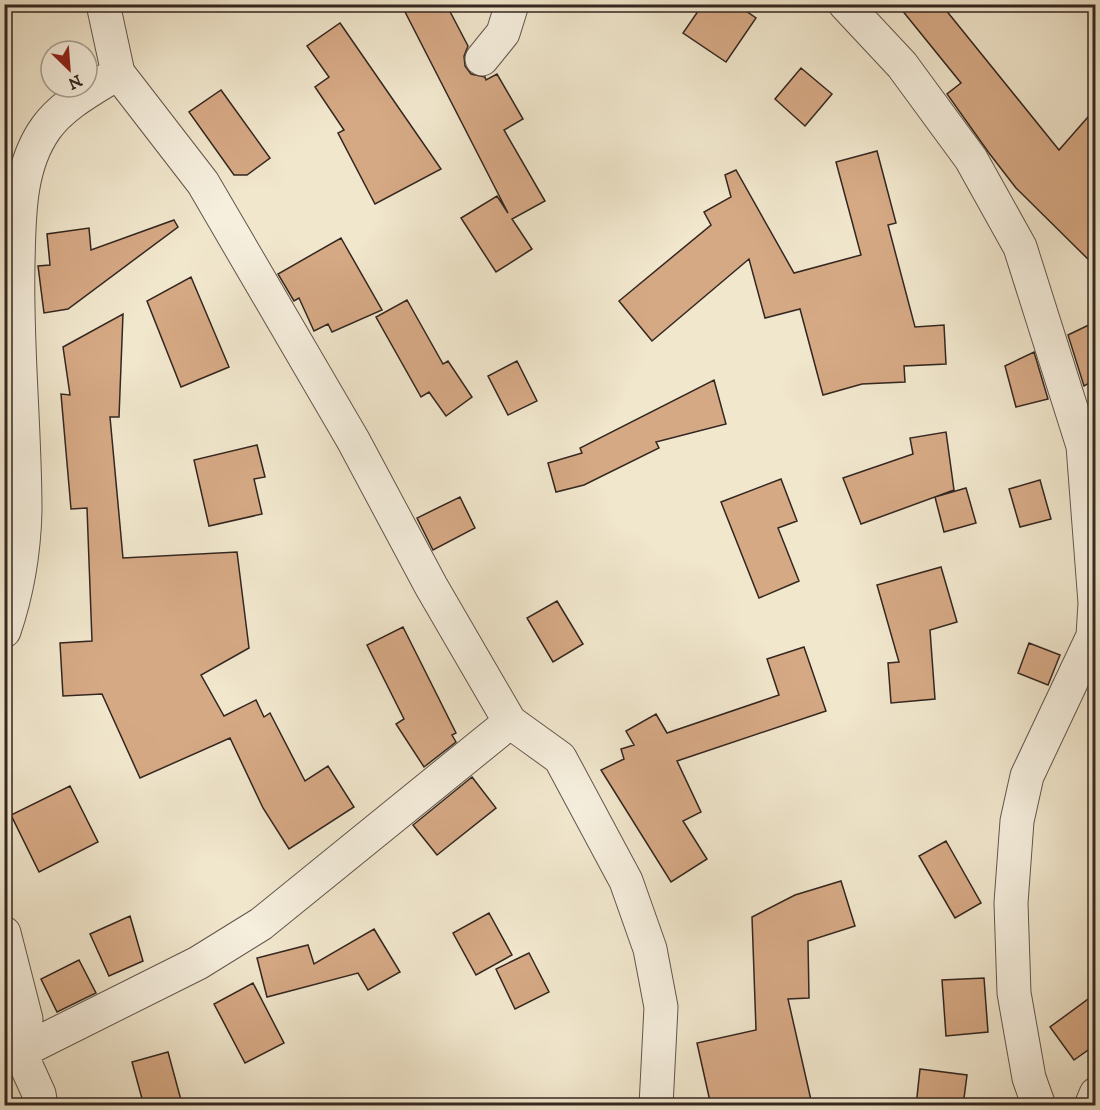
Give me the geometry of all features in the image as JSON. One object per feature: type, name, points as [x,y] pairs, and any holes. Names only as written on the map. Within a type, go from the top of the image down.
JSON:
[{"type":"street","points":[[103,4],[118,73],[203,183],[353,440],[431,586],[510,722],[560,758],[626,881],[650,949],[661,1007],[656,1106]]},
{"type":"street","points":[[482,59],[503,33],[512,4]]},
{"type":"street","points":[[845,4],[902,65],[971,159],[1020,246],[1083,446],[1095,603],[1094,637],[1027,776],[1017,821],[1011,903],[1014,993],[1029,1078],[1039,1106]]},
{"type":"street","points":[[4,631],[21,565],[25,511],[16,330],[20,211],[28,162],[46,128],[75,101],[118,73]]},
{"type":"street","points":[[20,1052],[198,963],[261,924],[510,722]]},
{"type":"street","points":[[4,933],[26,1019],[20,1052],[39,1094],[41,1106]]},
{"type":"street","points":[[1091,1106],[1095,1094]]},
{"type":"building","points":[[401,4],[446,4],[468,46],[464,56],[465,66],[471,74],[485,77],[486,80],[497,74],[523,119],[504,130],[545,201],[512,219],[532,249],[496,272],[461,218],[497,196],[508,213]]},
{"type":"building","points":[[703,4],[736,4],[756,18],[726,62],[683,33]]},
{"type":"building","points":[[897,4],[941,4],[1059,150],[1095,109],[1095,266],[1016,188],[989,153],[947,94],[961,83]]},
{"type":"building","points":[[340,23],[441,169],[375,204],[338,133],[344,130],[315,87],[329,77],[307,46]]},
{"type":"building","points":[[801,68],[832,94],[805,126],[775,99]]},
{"type":"building","points":[[221,90],[270,158],[247,175],[234,175],[189,112]]},
{"type":"building","points":[[877,151],[896,223],[888,225],[915,327],[944,325],[946,364],[904,366],[905,382],[862,384],[823,395],[800,309],[765,318],[749,259],[652,341],[619,301],[711,225],[704,212],[731,197],[725,175],[736,170],[794,273],[861,255],[836,162]]},
{"type":"building","points":[[174,220],[178,227],[68,309],[44,313],[38,266],[50,265],[47,234],[89,228],[91,250]]},
{"type":"building","points":[[341,238],[382,310],[332,332],[328,324],[314,331],[299,298],[294,301],[278,274]]},
{"type":"building","points":[[191,277],[229,367],[181,387],[147,301]]},
{"type":"building","points":[[407,300],[443,364],[448,361],[472,397],[446,416],[429,392],[421,397],[376,317]]},
{"type":"building","points":[[123,314],[119,417],[110,417],[123,558],[237,552],[249,648],[201,675],[224,716],[256,700],[264,717],[270,713],[305,781],[328,766],[354,807],[289,849],[263,808],[230,738],[140,778],[102,694],[63,696],[60,643],[92,641],[87,508],[71,509],[61,394],[70,395],[63,347]]},
{"type":"building","points":[[1095,322],[1095,380],[1084,386],[1068,335]]},
{"type":"building","points":[[1034,352],[1048,399],[1016,407],[1005,366]]},
{"type":"building","points":[[517,361],[537,401],[508,415],[488,376]]},
{"type":"building","points":[[714,380],[726,424],[656,442],[659,448],[584,485],[556,492],[548,463],[582,453],[580,448]]},
{"type":"building","points":[[946,432],[954,490],[861,524],[843,478],[913,454],[910,438]]},
{"type":"building","points":[[257,445],[265,477],[254,479],[262,514],[209,526],[194,460]]},
{"type":"building","points":[[781,479],[797,521],[778,528],[799,581],[759,598],[721,502]]},
{"type":"building","points":[[1040,480],[1051,519],[1020,527],[1009,489]]},
{"type":"building","points":[[966,488],[976,523],[944,532],[935,497]]},
{"type":"building","points":[[460,497],[475,528],[433,550],[417,518]]},
{"type":"building","points":[[941,567],[957,622],[930,630],[935,699],[891,703],[888,663],[899,662],[877,585]]},
{"type":"building","points":[[557,601],[583,644],[553,662],[527,618]]},
{"type":"building","points":[[403,627],[456,733],[452,735],[456,742],[424,767],[396,724],[404,719],[367,645]]},
{"type":"building","points":[[1029,643],[1060,655],[1048,685],[1018,673]]},
{"type":"building","points":[[804,647],[826,711],[677,761],[701,812],[683,821],[707,859],[671,882],[601,770],[624,759],[621,749],[634,745],[626,731],[656,714],[667,733],[779,695],[767,659]]},
{"type":"building","points":[[472,777],[496,808],[437,855],[413,825]]},
{"type":"building","points":[[70,786],[98,842],[39,872],[11,815]]},
{"type":"building","points":[[946,841],[981,903],[955,918],[919,856]]},
{"type":"building","points":[[841,881],[855,926],[808,941],[809,998],[788,999],[811,1100],[785,1106],[711,1106],[697,1043],[756,1030],[752,917],[795,895]]},
{"type":"building","points":[[489,913],[512,955],[476,975],[453,933]]},
{"type":"building","points":[[130,916],[143,961],[109,976],[90,934]]},
{"type":"building","points":[[374,929],[400,972],[368,990],[358,973],[267,997],[257,958],[308,945],[314,964]]},
{"type":"building","points":[[529,953],[549,992],[515,1009],[496,969]]},
{"type":"building","points":[[79,960],[96,993],[57,1012],[41,979]]},
{"type":"building","points":[[984,978],[988,1032],[946,1036],[942,980]]},
{"type":"building","points":[[253,983],[284,1043],[245,1063],[214,1004]]},
{"type":"building","points":[[1095,994],[1095,1045],[1074,1060],[1050,1027]]},
{"type":"building","points":[[168,1052],[181,1100],[163,1106],[144,1106],[132,1062]]},
{"type":"building","points":[[920,1069],[967,1075],[963,1106],[916,1106]]}]
